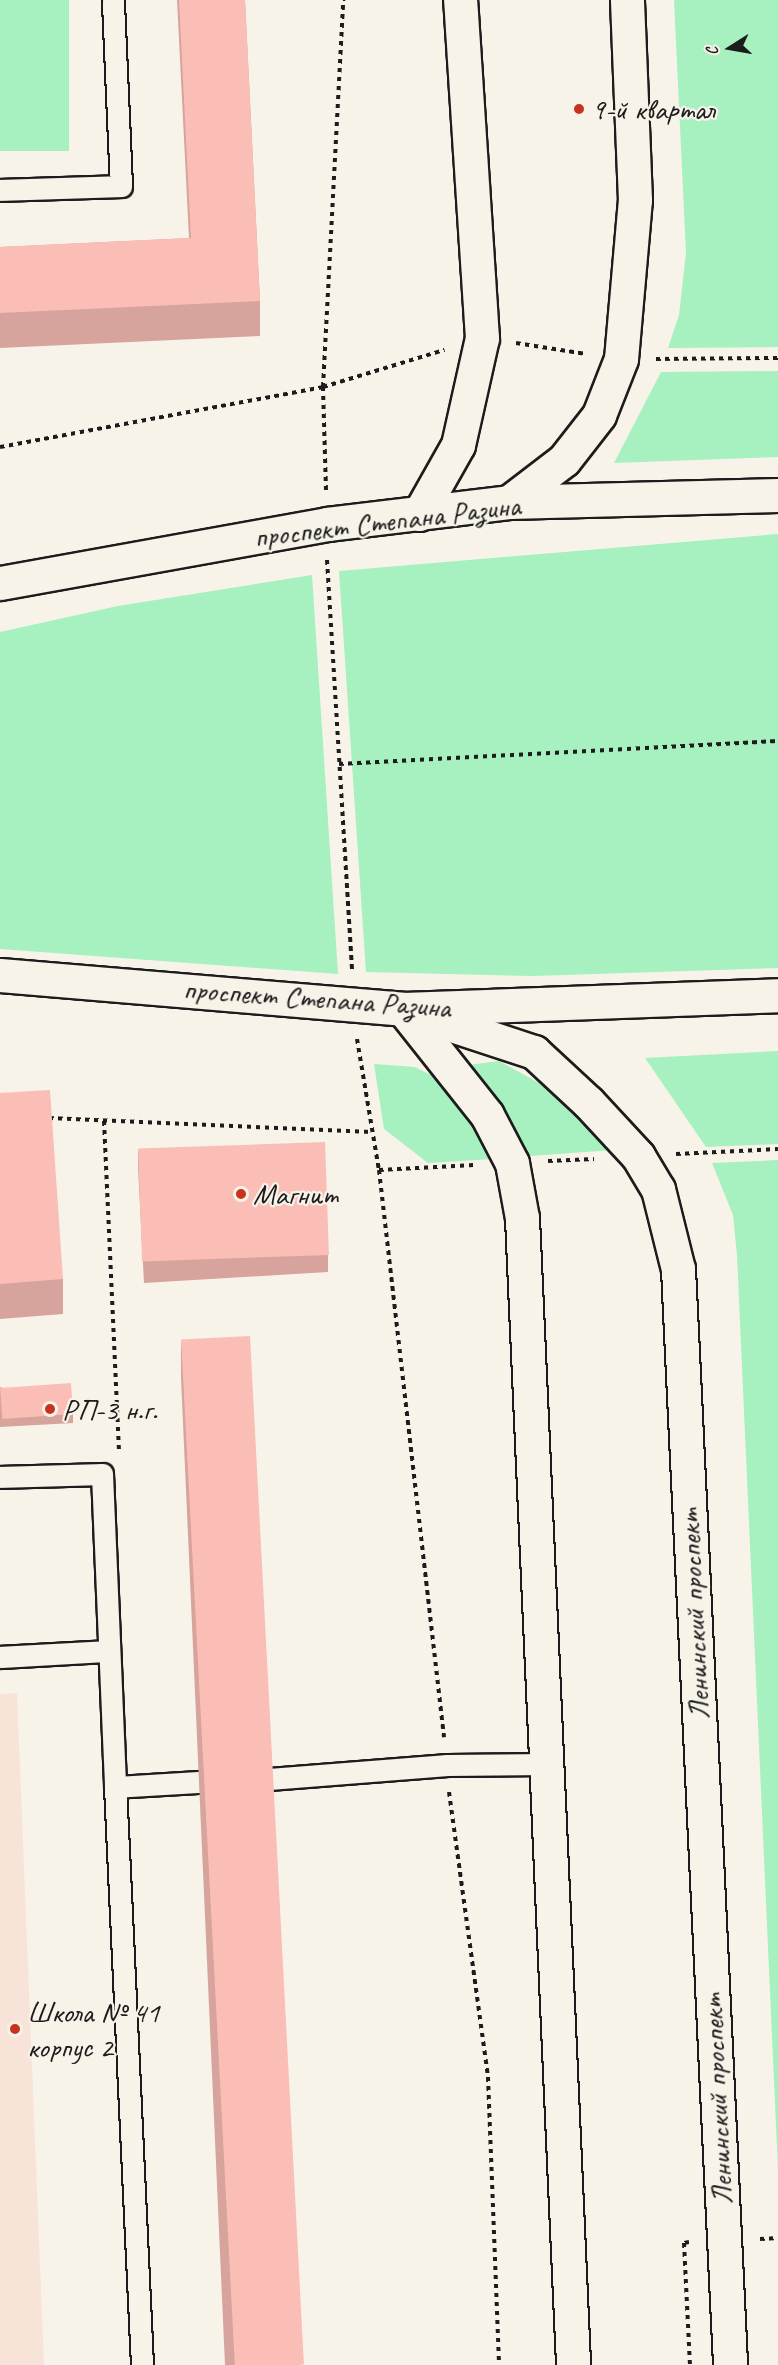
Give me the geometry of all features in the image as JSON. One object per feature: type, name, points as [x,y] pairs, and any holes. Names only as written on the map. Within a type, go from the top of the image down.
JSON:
[{"type":"main road","points":[[419,514],[458,445],[482,338],[460,0]]},
{"type":"main road","points":[[509,502],[564,460],[599,415],[621,359],[635,200],[627,0]]},
{"type":"main road","name":"проспект Степана Разина","points":[[0,583],[327,524],[509,502],[778,495]]},
{"type":"main road","name":"проспект Степана Разина","points":[[0,975],[403,1009],[778,995]]},
{"type":"main road","points":[[403,1009],[487,1114],[512,1163],[527,1274],[573,2365]]},
{"type":"main road","name":"Ленинский проспект","points":[[403,1009],[534,1052],[638,1156],[658,1189],[678,1269],[730,2365]]},
{"type":"lane","points":[[0,190],[122,186],[113,0]]},
{"type":"lane","points":[[0,1477],[102,1474],[108,1651],[142,2365]]},
{"type":"lane","points":[[0,1657],[108,1651]]},
{"type":"lane","points":[[269,1779],[447,1765],[548,1764]]},
{"type":"lane","points":[[115,1787],[200,1782]]},
{"type":"path","points":[[344,0],[323,387],[327,524],[351,1003],[379,1170],[447,1765],[488,2077],[499,2365]]},
{"type":"path","points":[[0,447],[323,387],[482,338],[621,359],[778,358]]},
{"type":"path","points":[[339,764],[778,741]]},
{"type":"path","points":[[35,1117],[372,1132]]},
{"type":"path","points":[[379,1170],[778,1149]]},
{"type":"shaded area","name":"Школа № 41 корпус 2","points":[[17,1693],[44,2365],[0,2365],[0,1694]]},
{"type":"green space","points":[[0,0],[69,0],[69,151],[0,151]]},
{"type":"green space","points":[[674,0],[778,0],[778,347],[668,348],[679,315],[686,253]]},
{"type":"green space","points":[[778,371],[778,457],[614,463],[661,372]]},
{"type":"green space","points":[[778,534],[778,968],[533,976],[366,972],[339,571]]},
{"type":"green space","points":[[312,575],[338,974],[0,949],[0,632],[118,606]]},
{"type":"green space","points":[[778,1051],[778,1144],[706,1147],[645,1058]]},
{"type":"green space","points":[[499,1061],[559,1094],[613,1150],[530,1156],[491,1095],[461,1066]]},
{"type":"green space","points":[[374,1064],[415,1067],[450,1085],[493,1159],[428,1163],[384,1129]]},
{"type":"green space","points":[[778,1160],[778,2170],[737,1255],[733,1215],[712,1163]]},
{"type":"building","points":[[179,0],[245,0],[260,301],[0,313],[0,247],[191,238]]},
{"type":"building","points":[[50,1090],[63,1279],[0,1284],[0,1093]]},
{"type":"building","points":[[325,1142],[329,1255],[142,1261],[138,1149]]},
{"type":"building","points":[[250,1336],[304,2365],[235,2365],[181,1340]]},
{"type":"building","points":[[71,1383],[73,1414],[2,1419],[0,1388]]},
{"type":"place","name":"9-й квартал","points":[[579,109]]},
{"type":"place","name":"Магнит","points":[[241,1194]]},
{"type":"place","name":"РП-3 н.г.","points":[[50,1409]]},
{"type":"place","name":"Школа № 41 корпус 2","points":[[15,2029]]}]
